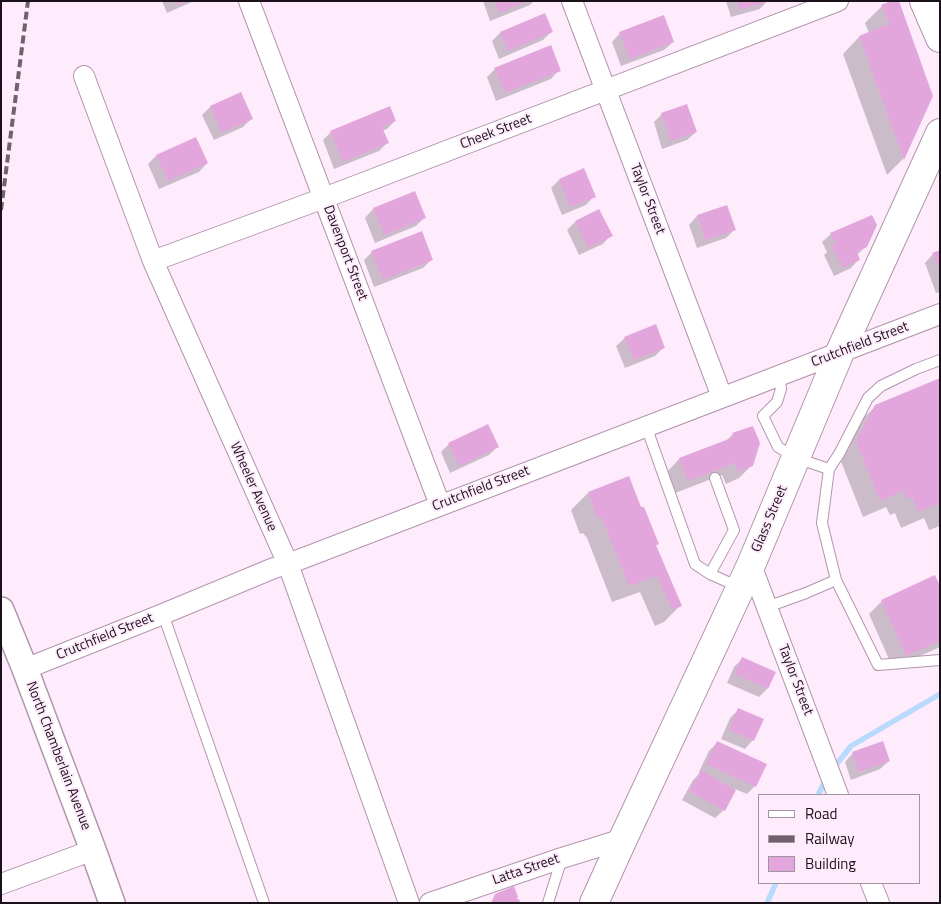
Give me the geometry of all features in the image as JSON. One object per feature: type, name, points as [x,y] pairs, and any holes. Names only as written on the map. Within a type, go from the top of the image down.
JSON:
[{"type":"main road","points":[[924,1],[940,38]]},
{"type":"main road","name":"Glass Street","points":[[594,903],[746,576],[840,352],[940,133]]},
{"type":"street","name":"Davenport Street","points":[[248,1],[440,505]]},
{"type":"street","name":"Taylor Street","points":[[572,1],[722,397]]},
{"type":"street","name":"Cheek Street","points":[[153,261],[324,198],[838,1]]},
{"type":"street","name":"Wheeler Avenue","points":[[84,76],[153,261],[288,564],[409,903]]},
{"type":"street","name":"Crutchfield Street","points":[[25,669],[274,568],[940,314]]},
{"type":"street","name":"Taylor Street","points":[[746,576],[767,607],[838,794]]},
{"type":"street","name":"North Chamberlain Avenue","points":[[1,610],[25,669],[112,903]]},
{"type":"street","name":"Latta Street","points":[[430,903],[623,839]]},
{"type":"street","points":[[1,884],[93,850]]},
{"type":"street","points":[[871,884],[879,903]]},
{"type":"lane","points":[[940,360],[881,386],[868,398],[839,454],[828,469],[822,523],[836,580],[878,665],[940,660]]},
{"type":"lane","points":[[779,376],[782,389],[777,402],[763,416],[778,447],[796,458],[828,469]]},
{"type":"lane","points":[[646,426],[694,564],[710,574],[746,576]]},
{"type":"lane","points":[[710,574],[734,530],[715,478]]},
{"type":"lane","points":[[767,607],[836,580]]},
{"type":"lane","points":[[163,614],[264,903]]},
{"type":"lane","points":[[548,903],[562,858]]},
{"type":"building","points":[[174,1],[185,1],[176,5]]},
{"type":"building","points":[[494,1],[529,1],[499,13]]},
{"type":"building","points":[[737,1],[766,1],[766,2],[739,10]]},
{"type":"building","points":[[891,1],[899,1],[933,96],[904,160],[859,36],[889,24],[881,5]]},
{"type":"building","points":[[545,13],[553,32],[508,51],[500,32]]},
{"type":"building","points":[[664,15],[674,42],[630,59],[619,32]]},
{"type":"building","points":[[551,45],[561,71],[505,93],[494,68]]},
{"type":"building","points":[[241,92],[253,119],[222,133],[210,106]]},
{"type":"building","points":[[687,104],[697,132],[671,141],[661,113]]},
{"type":"building","points":[[390,106],[396,121],[382,127],[389,143],[343,162],[330,131]]},
{"type":"building","points":[[196,137],[208,163],[168,181],[156,155]]},
{"type":"building","points":[[584,168],[596,197],[570,207],[559,179]]},
{"type":"building","points":[[415,191],[426,218],[384,235],[373,208]]},
{"type":"building","points":[[727,205],[736,230],[705,240],[697,215]]},
{"type":"building","points":[[599,209],[613,236],[588,248],[575,221]]},
{"type":"building","points":[[872,215],[877,225],[867,247],[857,252],[860,260],[843,268],[831,246],[836,244],[830,233]]},
{"type":"building","points":[[422,231],[433,260],[383,280],[371,251]]},
{"type":"building","points":[[940,250],[940,272],[932,253]]},
{"type":"building","points":[[656,324],[665,348],[634,360],[624,337]]},
{"type":"building","points":[[940,378],[940,503],[918,512],[912,497],[907,499],[903,491],[880,501],[856,441],[875,405]]},
{"type":"building","points":[[488,424],[499,447],[459,466],[448,443]]},
{"type":"building","points":[[753,426],[760,443],[753,466],[738,472],[735,463],[688,481],[679,458],[734,437],[732,433]]},
{"type":"building","points":[[629,476],[641,507],[644,507],[659,544],[656,545],[682,606],[672,610],[657,576],[629,586],[603,521],[601,517],[597,518],[588,492]]},
{"type":"building","points":[[935,575],[940,586],[940,641],[906,656],[881,600]]},
{"type":"building","points":[[742,657],[776,672],[768,689],[734,674]]},
{"type":"building","points":[[738,708],[764,719],[754,741],[729,730]]},
{"type":"building","points":[[717,741],[767,764],[756,787],[706,764]]},
{"type":"building","points":[[883,741],[890,761],[859,772],[852,752]]},
{"type":"building","points":[[701,770],[736,790],[725,811],[689,791]]},
{"type":"building","points":[[514,886],[517,899],[520,900],[519,903],[491,903],[495,894]]},
{"type":"waterway","points":[[832,770],[851,746],[940,694]]},
{"type":"waterway","points":[[818,794],[827,777]]},
{"type":"waterway","points":[[767,903],[776,884]]},
{"type":"railway","points":[[1,210],[28,1]]}]
